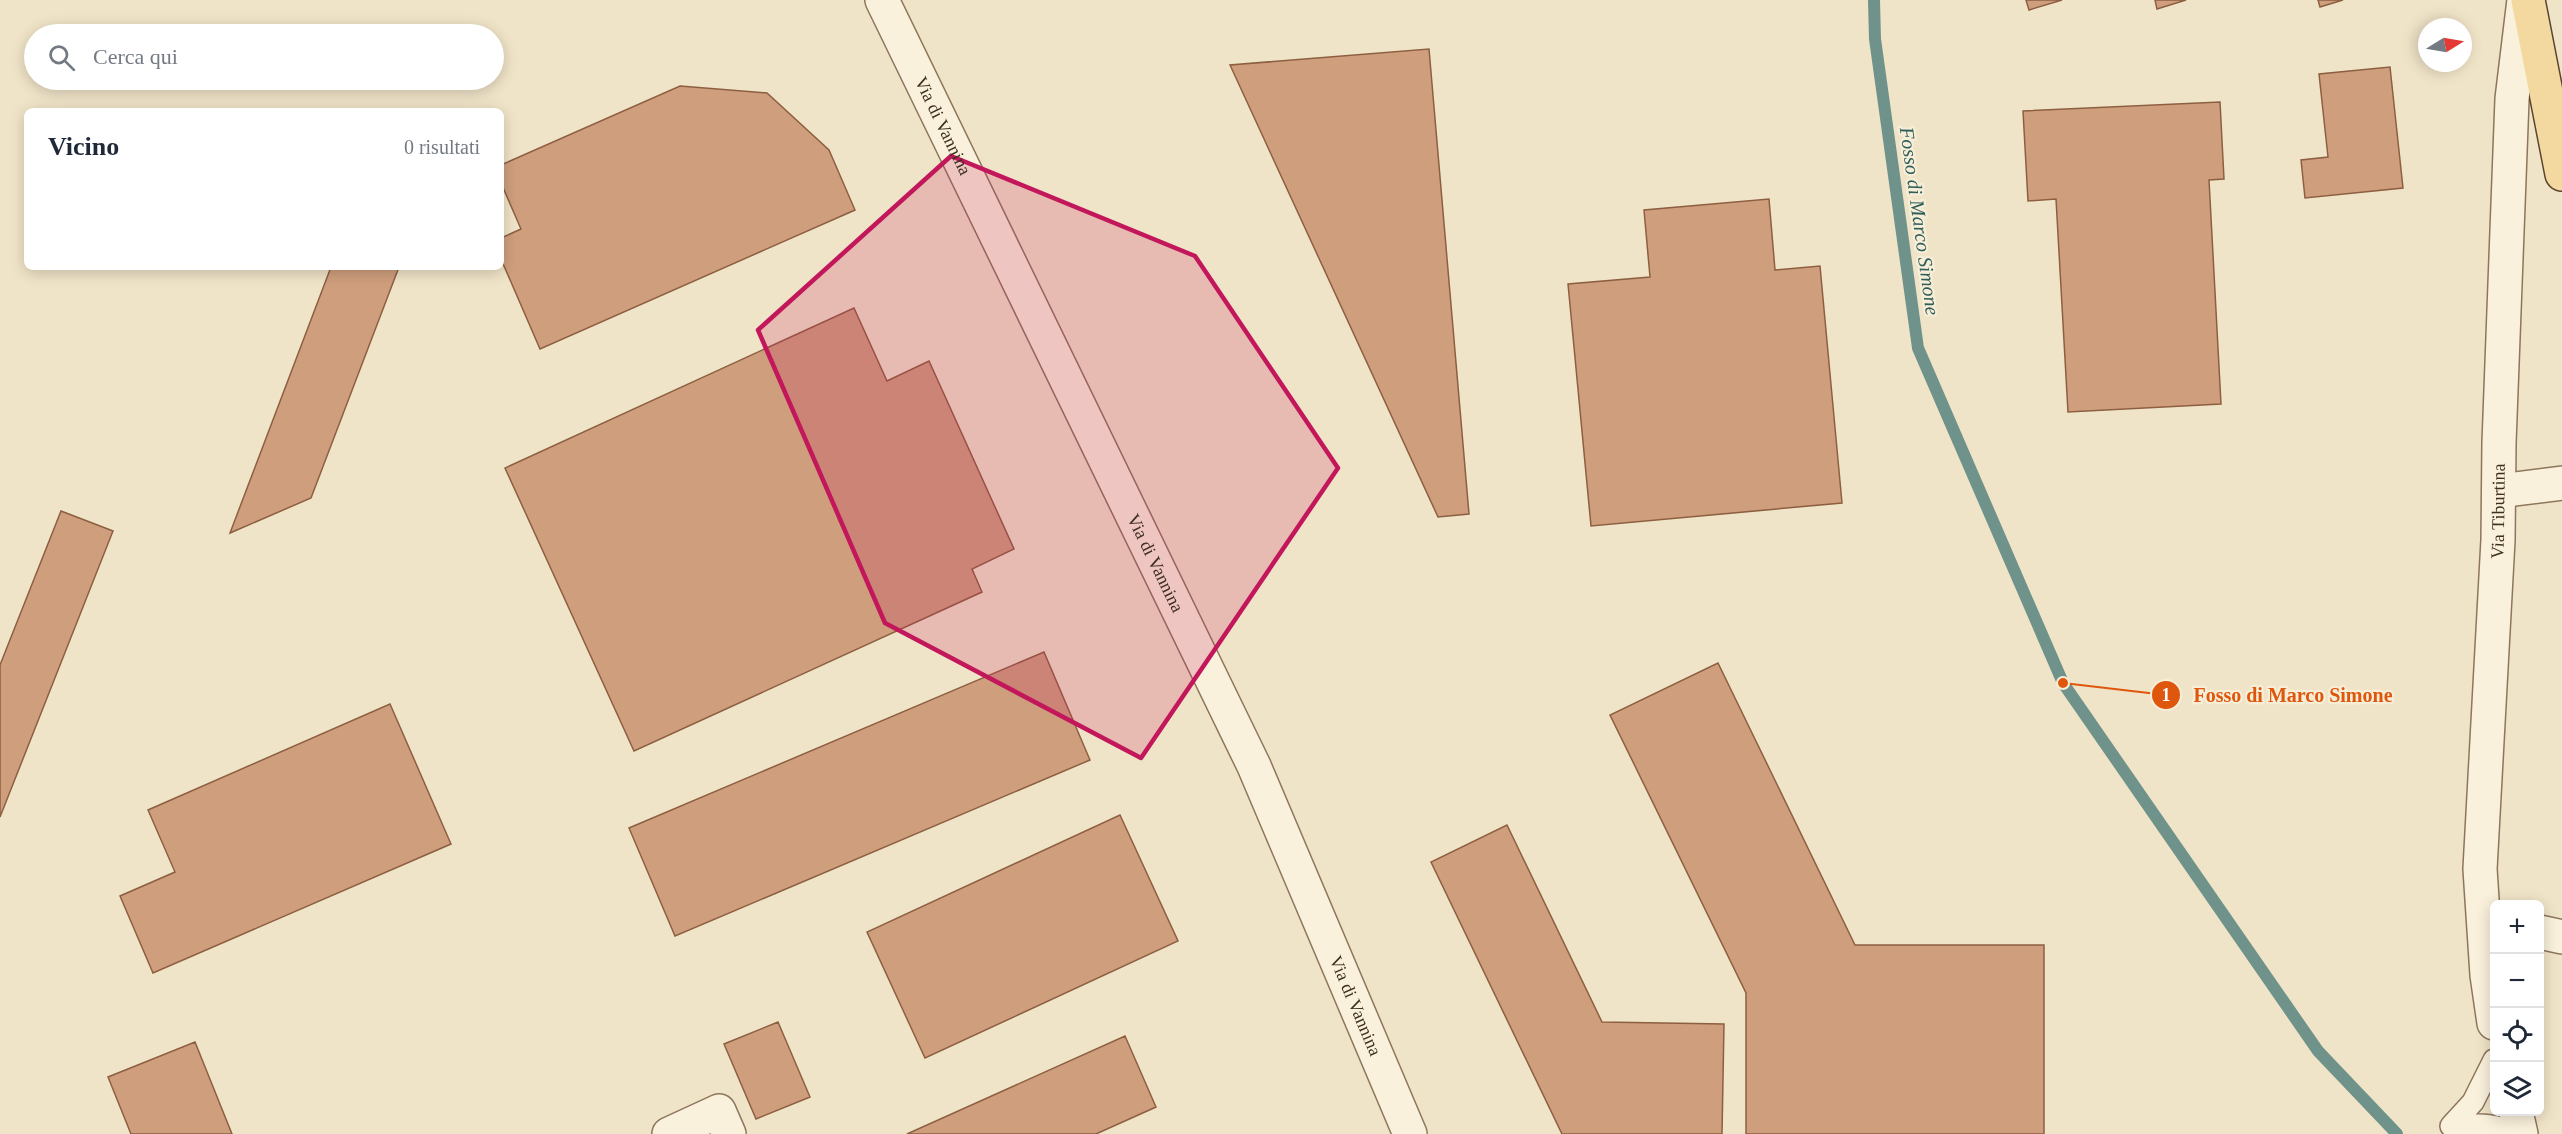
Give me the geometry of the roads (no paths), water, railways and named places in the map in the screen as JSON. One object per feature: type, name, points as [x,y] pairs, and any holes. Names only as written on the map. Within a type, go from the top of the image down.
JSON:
[{"type":"main road","points":[[2526,0],[2562,174]]},
{"type":"street","name":"Via di Vannina","points":[[882,0],[1254,766],[1410,1134]]},
{"type":"street","name":"Via Tiburtina","points":[[2492,1008],[2487,975],[2480,868],[2499,491],[2512,99],[2526,0]]},
{"type":"street","points":[[2499,491],[2562,483]]},
{"type":"street","points":[[2480,868],[2500,900]]},
{"type":"street","points":[[2544,933],[2562,938]]},
{"type":"street","points":[[669,1134],[719,1111],[729,1134]]},
{"type":"street","points":[[2517,1116],[2521,1134]]},
{"type":"lane","points":[[2446,1130],[2473,1102],[2493,1062]]},
{"type":"lane","points":[[2446,1130],[2492,1127],[2506,1130],[2510,1134]]},
{"type":"waterway","name":"Fosso di Marco Simone","points":[[1874,0],[1875,39],[1918,348],[2063,683],[2318,1051],[2397,1134]]},
{"type":"place","name":"Fosso di Marco Simone","points":[[2063,683]]}]
